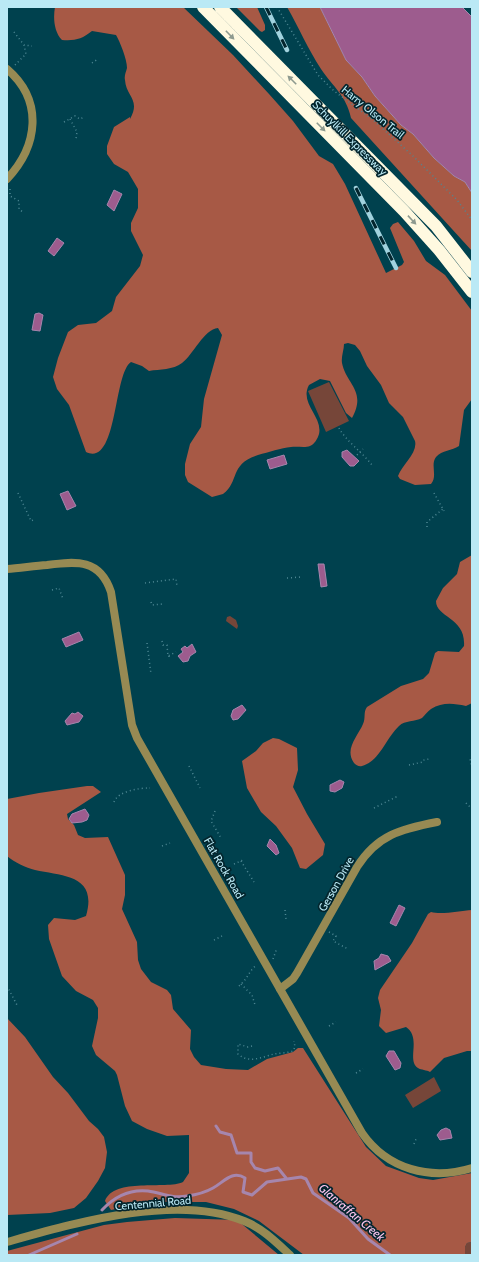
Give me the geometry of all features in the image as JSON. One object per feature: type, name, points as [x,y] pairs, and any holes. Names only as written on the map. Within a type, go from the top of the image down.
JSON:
[{"type":"highway","name":"Schuylkill Expressway","points":[[203,7],[408,215],[439,250],[472,292]]},
{"type":"highway","name":"Schuylkill Expressway","points":[[220,7],[436,226],[472,272]]},
{"type":"street","points":[[7,179],[24,158],[29,146],[33,127],[32,111],[26,92],[20,82],[8,70]]},
{"type":"street","name":"Flat Rock Road","points":[[7,569],[64,562],[79,562],[96,569],[106,580],[113,600],[132,725],[137,738],[362,1133],[374,1148],[397,1164],[422,1172],[448,1173],[472,1168]]},
{"type":"street","name":"Gerson Drive","points":[[280,989],[293,979],[359,863],[376,843],[397,832],[437,822]]},
{"type":"street","name":"Centennial Road","points":[[7,1242],[111,1217],[162,1211],[197,1210],[215,1212],[244,1221],[266,1234],[290,1255]]},
{"type":"path","name":"Harry Olson Trail","points":[[277,7],[318,75],[372,119],[413,156],[457,200],[472,220]]},
{"type":"path","points":[[8,70],[26,54],[24,46],[14,32]]},
{"type":"path","points":[[24,46],[32,46]]},
{"type":"path","points":[[92,62],[98,59]]},
{"type":"path","points":[[64,122],[75,116],[80,119],[84,117]]},
{"type":"path","points":[[70,119],[77,132],[76,139]]},
{"type":"path","points":[[10,189],[10,196],[19,201],[19,209],[24,214]]},
{"type":"path","points":[[339,428],[345,438],[361,451],[372,465]]},
{"type":"path","points":[[357,455],[363,449]]},
{"type":"path","points":[[18,493],[31,521],[33,520]]},
{"type":"path","points":[[427,527],[427,522],[444,510],[434,493]]},
{"type":"path","points":[[288,578],[301,577]]},
{"type":"path","points":[[145,583],[176,579],[177,586]]},
{"type":"path","points":[[52,590],[59,588],[64,599]]},
{"type":"path","points":[[151,602],[152,605],[163,604]]},
{"type":"path","points":[[162,641],[163,645],[166,645],[169,660]]},
{"type":"path","points":[[147,643],[151,674]]},
{"type":"path","points":[[168,656],[176,652]]},
{"type":"path","points":[[472,756],[470,759],[472,767]]},
{"type":"path","points":[[409,765],[429,759]]},
{"type":"path","points":[[189,766],[200,788]]},
{"type":"path","points":[[114,802],[115,797],[120,794],[150,788]]},
{"type":"path","points":[[374,808],[396,797],[395,794]]},
{"type":"path","points":[[466,803],[472,809]]},
{"type":"path","points":[[215,811],[211,821],[221,838]]},
{"type":"path","points":[[162,846],[170,843]]},
{"type":"path","points":[[234,864],[242,860],[254,882]]},
{"type":"path","points":[[285,910],[286,919]]},
{"type":"path","points":[[323,928],[336,936],[334,941],[348,949]]},
{"type":"path","points":[[214,940],[222,936]]},
{"type":"path","points":[[254,1004],[252,994],[240,985],[246,981],[254,967],[265,962]]},
{"type":"path","points":[[7,986],[17,1005]]},
{"type":"path","points":[[329,1026],[336,1022]]},
{"type":"path","points":[[252,1046],[238,1044],[238,1054],[254,1059],[293,1051],[295,1047],[294,1040]]},
{"type":"path","points":[[356,1073],[363,1069]]},
{"type":"path","points":[[414,1144],[417,1138]]},
{"type":"shaded area","points":[[55,7],[183,7],[233,55],[269,94],[293,121],[319,156],[333,164],[345,184],[386,273],[402,265],[404,262],[390,228],[393,224],[398,222],[414,241],[426,261],[445,275],[472,311],[472,399],[464,410],[459,446],[441,453],[436,457],[434,460],[434,478],[431,484],[415,485],[400,479],[398,476],[414,450],[415,441],[403,417],[389,403],[381,385],[367,366],[360,351],[355,345],[348,343],[344,344],[342,363],[347,377],[356,394],[356,409],[352,418],[346,413],[330,381],[320,379],[309,385],[307,392],[309,404],[318,422],[319,428],[319,434],[313,444],[308,447],[283,448],[249,459],[239,468],[232,484],[223,494],[212,497],[188,482],[185,475],[185,464],[190,444],[201,427],[204,399],[222,335],[218,328],[213,329],[203,337],[186,359],[175,367],[149,371],[142,366],[131,362],[125,370],[110,433],[104,446],[96,453],[86,452],[69,405],[57,389],[53,377],[58,358],[68,332],[78,325],[96,323],[112,311],[116,297],[140,266],[143,255],[131,231],[131,223],[138,208],[138,189],[128,172],[114,164],[107,154],[107,146],[114,127],[130,117],[130,119],[133,112],[134,102],[126,86],[126,60],[116,35],[92,31],[78,39],[62,40],[57,33],[55,25]]},
{"type":"shaded area","points":[[236,7],[257,7],[265,25],[265,30],[262,32],[260,31]]},
{"type":"shaded area","points":[[287,7],[320,7],[346,60],[362,77],[375,96],[401,125],[413,134],[434,158],[454,176],[465,182],[472,193],[472,251],[351,118],[346,103],[316,61]]},
{"type":"shaded area","points":[[320,7],[462,7],[472,17],[472,193],[465,182],[454,176],[434,158],[413,134],[401,125],[375,96],[362,77],[346,60]]},
{"type":"shaded area","points":[[114,190],[122,194],[114,211],[107,205]]},
{"type":"shaded area","points":[[57,238],[64,243],[54,256],[48,251]]},
{"type":"shaded area","points":[[39,313],[43,315],[40,331],[32,330],[35,314]]},
{"type":"shaded area","points":[[329,382],[349,421],[326,432],[308,391]]},
{"type":"shaded area","points":[[347,450],[359,461],[354,466],[350,466],[342,457],[342,452]]},
{"type":"shaded area","points":[[284,455],[287,464],[270,469],[267,460]]},
{"type":"shaded area","points":[[68,491],[76,506],[67,510],[60,494]]},
{"type":"shaded area","points":[[472,555],[472,703],[466,706],[452,704],[439,705],[427,712],[422,718],[401,724],[394,731],[374,759],[362,766],[357,765],[351,758],[350,753],[353,743],[363,724],[367,707],[401,686],[423,679],[429,673],[435,653],[438,651],[459,652],[464,646],[463,636],[460,629],[437,607],[436,601],[443,588],[457,574],[460,562]]},
{"type":"shaded area","points":[[318,564],[324,564],[327,586],[321,587]]},
{"type":"shaded area","points":[[230,616],[236,620],[238,626],[237,629],[226,621],[227,617]]},
{"type":"shaded area","points":[[79,632],[83,640],[66,647],[62,639]]},
{"type":"shaded area","points":[[192,644],[196,652],[190,656],[188,661],[183,662],[178,656],[183,652],[181,649],[185,646],[187,648]]},
{"type":"shaded area","points":[[242,705],[246,710],[238,719],[233,720],[231,716],[233,710]]},
{"type":"shaded area","points":[[78,712],[83,716],[79,722],[67,725],[65,721],[72,713],[75,714]]},
{"type":"shaded area","points":[[273,738],[279,739],[297,748],[298,770],[293,787],[325,844],[323,855],[306,869],[300,868],[292,848],[276,826],[261,812],[247,788],[242,761],[256,751],[263,743]]},
{"type":"shaded area","points":[[340,780],[344,782],[342,788],[335,792],[330,791],[330,785]]},
{"type":"shaded area","points":[[93,786],[101,792],[67,814],[68,819],[74,825],[78,835],[85,838],[108,837],[125,875],[125,895],[122,909],[137,942],[138,960],[141,969],[151,982],[167,990],[171,995],[173,1009],[191,1030],[190,1049],[194,1057],[201,1065],[226,1069],[248,1070],[267,1059],[293,1052],[298,1048],[303,1048],[366,1147],[386,1166],[419,1178],[433,1180],[472,1173],[472,1242],[467,1243],[465,1247],[465,1255],[304,1255],[259,1221],[234,1209],[206,1202],[163,1202],[140,1204],[111,1210],[105,1201],[110,1194],[119,1189],[183,1182],[189,1173],[189,1135],[167,1136],[147,1129],[132,1121],[125,1106],[115,1071],[96,1055],[92,1046],[98,1018],[98,1008],[93,1000],[76,991],[62,976],[49,939],[48,925],[54,918],[75,920],[86,916],[88,902],[87,892],[83,885],[67,876],[28,868],[7,856],[7,799]]},
{"type":"shaded area","points":[[85,809],[89,815],[87,820],[72,823],[69,819],[72,814]]},
{"type":"shaded area","points":[[270,839],[276,845],[279,853],[276,855],[267,846]]},
{"type":"shaded area","points":[[399,905],[405,908],[396,926],[390,923]]},
{"type":"shaded area","points":[[472,910],[472,1051],[467,1051],[444,1058],[430,1072],[419,1069],[413,1060],[414,1043],[411,1032],[406,1027],[386,1033],[379,1026],[381,1010],[378,998],[380,990],[412,943],[428,914],[431,912],[445,913]]},
{"type":"shaded area","points":[[381,954],[388,956],[391,961],[375,970],[374,961],[379,958]]},
{"type":"shaded area","points":[[7,1018],[25,1037],[53,1077],[104,1137],[107,1152],[105,1168],[86,1198],[74,1208],[50,1213],[7,1215]]},
{"type":"shaded area","points":[[389,1051],[394,1051],[401,1063],[400,1068],[395,1070],[386,1056]]},
{"type":"shaded area","points":[[434,1077],[441,1091],[413,1108],[405,1095]]},
{"type":"shaded area","points":[[446,1128],[450,1130],[452,1138],[440,1140],[437,1135],[441,1130]]},
{"type":"shaded area","points":[[175,1218],[237,1220],[279,1255],[7,1255],[7,1251],[104,1225]]},
{"type":"shaded area","points":[[472,1242],[472,1255],[465,1255],[465,1247],[467,1243]]},
{"type":"waterway","points":[[216,1126],[220,1132],[231,1135],[237,1153],[251,1153],[251,1162],[255,1168],[265,1171],[278,1168],[286,1178]]},
{"type":"waterway","name":"Glanraffan Creek","points":[[102,1210],[122,1195],[134,1191],[148,1191],[177,1197],[190,1196],[217,1186],[228,1178],[236,1175],[245,1178],[243,1192],[252,1195],[267,1182],[301,1177],[306,1179],[313,1193],[349,1218],[368,1239],[390,1255]]},
{"type":"waterway","name":"Glanraffan Creek","points":[[29,1255],[77,1234]]},
{"type":"railway","points":[[266,7],[287,50]]},
{"type":"railway","points":[[356,188],[396,268]]}]
